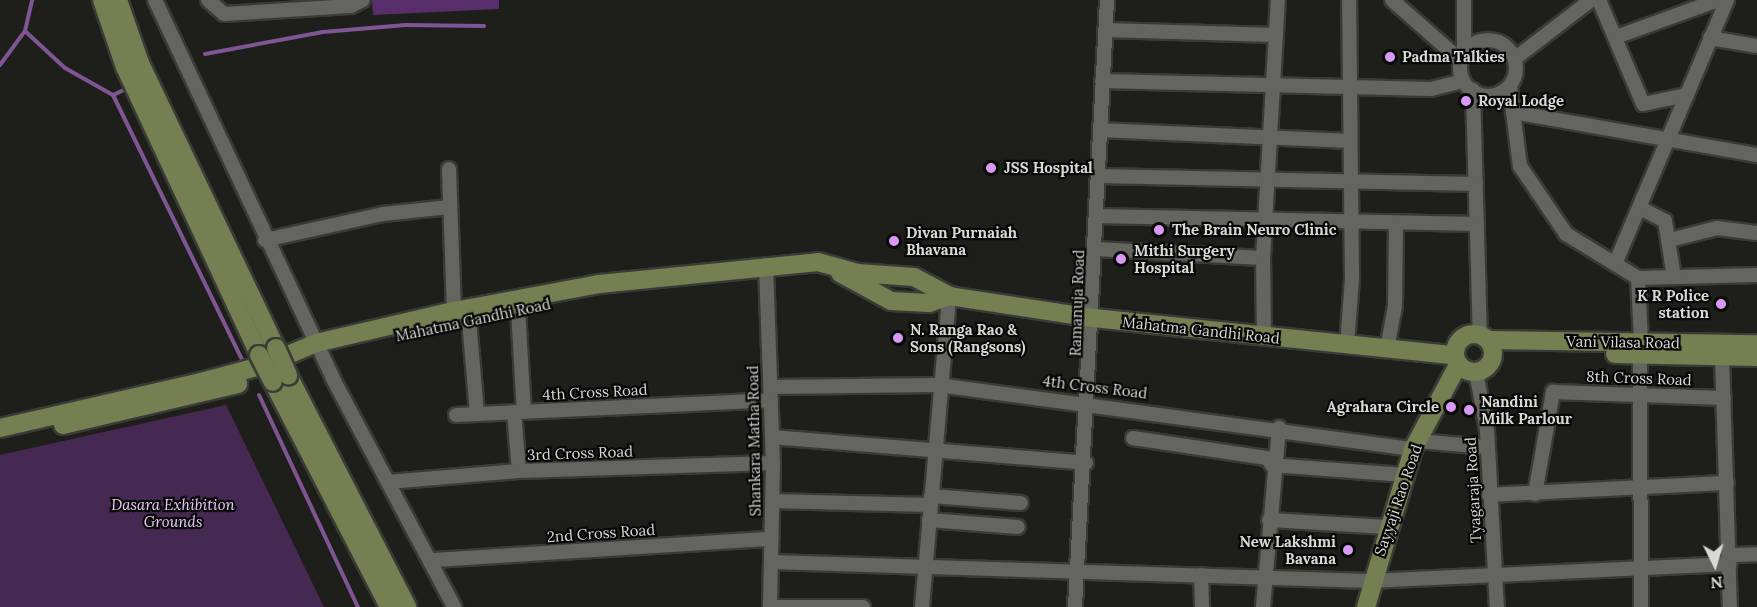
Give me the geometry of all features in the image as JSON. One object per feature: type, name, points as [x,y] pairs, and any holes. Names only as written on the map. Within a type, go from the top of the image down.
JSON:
[{"type":"main road","points":[[102,0],[125,67],[281,378],[389,607]]},
{"type":"main road","points":[[118,0],[140,63],[268,352]]},
{"type":"main road","name":"Mahatma Gandhi Road","points":[[462,315],[518,309],[819,262],[858,273],[914,277],[949,296],[1093,318],[1387,349],[1456,360]]},
{"type":"main road","name":"Mahatma Gandhi Road","points":[[0,428],[254,368],[318,348],[599,284],[766,270],[838,273],[891,301],[929,303],[949,296]]},
{"type":"main road","points":[[1461,338],[1487,342],[1487,367],[1476,372],[1456,360],[1461,338]]},
{"type":"main road","name":"Vani Vilasa Road","points":[[1487,342],[1640,348],[1757,357]]},
{"type":"main road","name":"Vani Vilasa Road","points":[[1640,348],[1757,344]]},
{"type":"main road","name":"Mahatma Gandhi Road","points":[[0,439],[211,393],[318,348]]},
{"type":"main road","name":"Sayyaji Rao Road","points":[[1366,607],[1370,581],[1405,475],[1416,445],[1456,360]]},
{"type":"main road","points":[[281,378],[407,607]]},
{"type":"street","points":[[155,0],[265,240],[318,348],[388,482],[433,560],[454,607]]},
{"type":"street","points":[[208,0],[225,14],[351,6],[363,0]]},
{"type":"street","name":"Ramanuja Road","points":[[1075,607],[1090,402],[1096,216],[1107,0]]},
{"type":"street","points":[[1264,336],[1263,258],[1270,180],[1268,138],[1278,0]]},
{"type":"street","points":[[1347,345],[1351,222],[1349,0]]},
{"type":"street","points":[[1392,0],[1461,55]]},
{"type":"street","points":[[1464,0],[1461,55],[1467,86],[1476,184],[1487,342]]},
{"type":"street","points":[[1599,0],[1643,104],[1688,95]]},
{"type":"street","points":[[1616,37],[1718,0]]},
{"type":"street","points":[[1615,264],[1727,0]]},
{"type":"street","points":[[1517,57],[1585,2]]},
{"type":"street","points":[[1105,30],[1276,35]]},
{"type":"street","points":[[1710,38],[1757,46]]},
{"type":"street","points":[[1461,55],[1500,44],[1517,57],[1519,69],[1510,87],[1520,166],[1566,234],[1638,278],[1757,275]]},
{"type":"street","points":[[1102,81],[1431,89],[1467,86],[1510,87]]},
{"type":"street","points":[[1513,112],[1757,155]]},
{"type":"street","points":[[1100,130],[1350,141]]},
{"type":"street","points":[[449,169],[450,207],[462,315],[477,412]]},
{"type":"street","points":[[1098,176],[1476,184]]},
{"type":"street","points":[[265,240],[383,214],[450,207]]},
{"type":"street","points":[[1640,208],[1665,221],[1670,240],[1674,277]]},
{"type":"street","points":[[1096,216],[1267,223],[1477,224]]},
{"type":"street","points":[[1387,349],[1395,306],[1396,223]]},
{"type":"street","points":[[1670,240],[1718,228],[1757,233]]},
{"type":"street","points":[[1095,249],[1263,258]]},
{"type":"street","name":"Shankara Matha Road","points":[[766,270],[773,463],[770,607]]},
{"type":"street","points":[[1638,278],[1640,348],[1638,566],[1641,607]]},
{"type":"street","points":[[922,607],[927,564],[938,386],[949,296]]},
{"type":"street","points":[[518,309],[519,471]]},
{"type":"street","points":[[1722,356],[1731,558],[1730,607]]},
{"type":"street","name":"Tyagaraja Road","points":[[1476,372],[1486,447],[1497,607]]},
{"type":"street","name":"4th Cross Road","points":[[456,415],[771,393],[938,386],[1090,402],[1416,445],[1486,447]]},
{"type":"street","name":"8th Cross Road","points":[[1535,494],[1553,392],[1724,398]]},
{"type":"street","points":[[1263,607],[1272,465],[1279,428]]},
{"type":"street","points":[[772,437],[934,448],[1086,464]]},
{"type":"street","points":[[1133,438],[1267,458],[1272,465]]},
{"type":"street","name":"3rd Cross Road","points":[[388,482],[519,471],[773,463]]},
{"type":"street","points":[[1272,465],[1405,475]]},
{"type":"street","points":[[1489,495],[1727,483]]},
{"type":"street","points":[[773,501],[931,500],[1021,503]]},
{"type":"street","points":[[929,520],[1018,527]]},
{"type":"street","points":[[1269,520],[1388,527]]},
{"type":"street","name":"2nd Cross Road","points":[[433,560],[771,538]]},
{"type":"street","points":[[772,562],[927,564],[1079,572],[1370,581],[1494,576],[1638,566],[1757,554]]},
{"type":"street","points":[[1201,574],[1202,607]]},
{"type":"street","points":[[770,607],[863,607]]},
{"type":"green space","name":"Dasara Exhibition Grounds","points":[[226,405],[324,607],[0,607],[0,455]]},
{"type":"shaded area","points":[[372,0],[499,0],[499,9],[373,15]]},
{"type":"waterway","points":[[0,65],[25,31],[32,0]]},
{"type":"waterway","points":[[205,54],[323,32],[406,25],[484,26]]},
{"type":"waterway","points":[[25,31],[65,68],[113,95],[244,363]]},
{"type":"waterway","points":[[113,95],[128,88]]},
{"type":"waterway","points":[[259,395],[358,607]]},
{"type":"place","name":"Padma Talkies","points":[[1390,57]]},
{"type":"place","name":"Royal Lodge","points":[[1466,101]]},
{"type":"place","name":"JSS Hospital","points":[[991,168]]},
{"type":"place","name":"The Brain Neuro Clinic","points":[[1159,230]]},
{"type":"place","name":"Divan Purnaiah Bhavana","points":[[894,241]]},
{"type":"place","name":"Mithi Surgery Hospital","points":[[1121,259]]},
{"type":"place","name":"K R Police station","points":[[1721,304]]},
{"type":"place","name":"N. Ranga Rao & Sons (Rangsons)","points":[[898,338]]},
{"type":"place","name":"Agrahara Circle","points":[[1451,407]]},
{"type":"place","name":"Nandini Milk Parlour","points":[[1469,410]]},
{"type":"place","name":"New Lakshmi Bavana","points":[[1348,550]]}]
